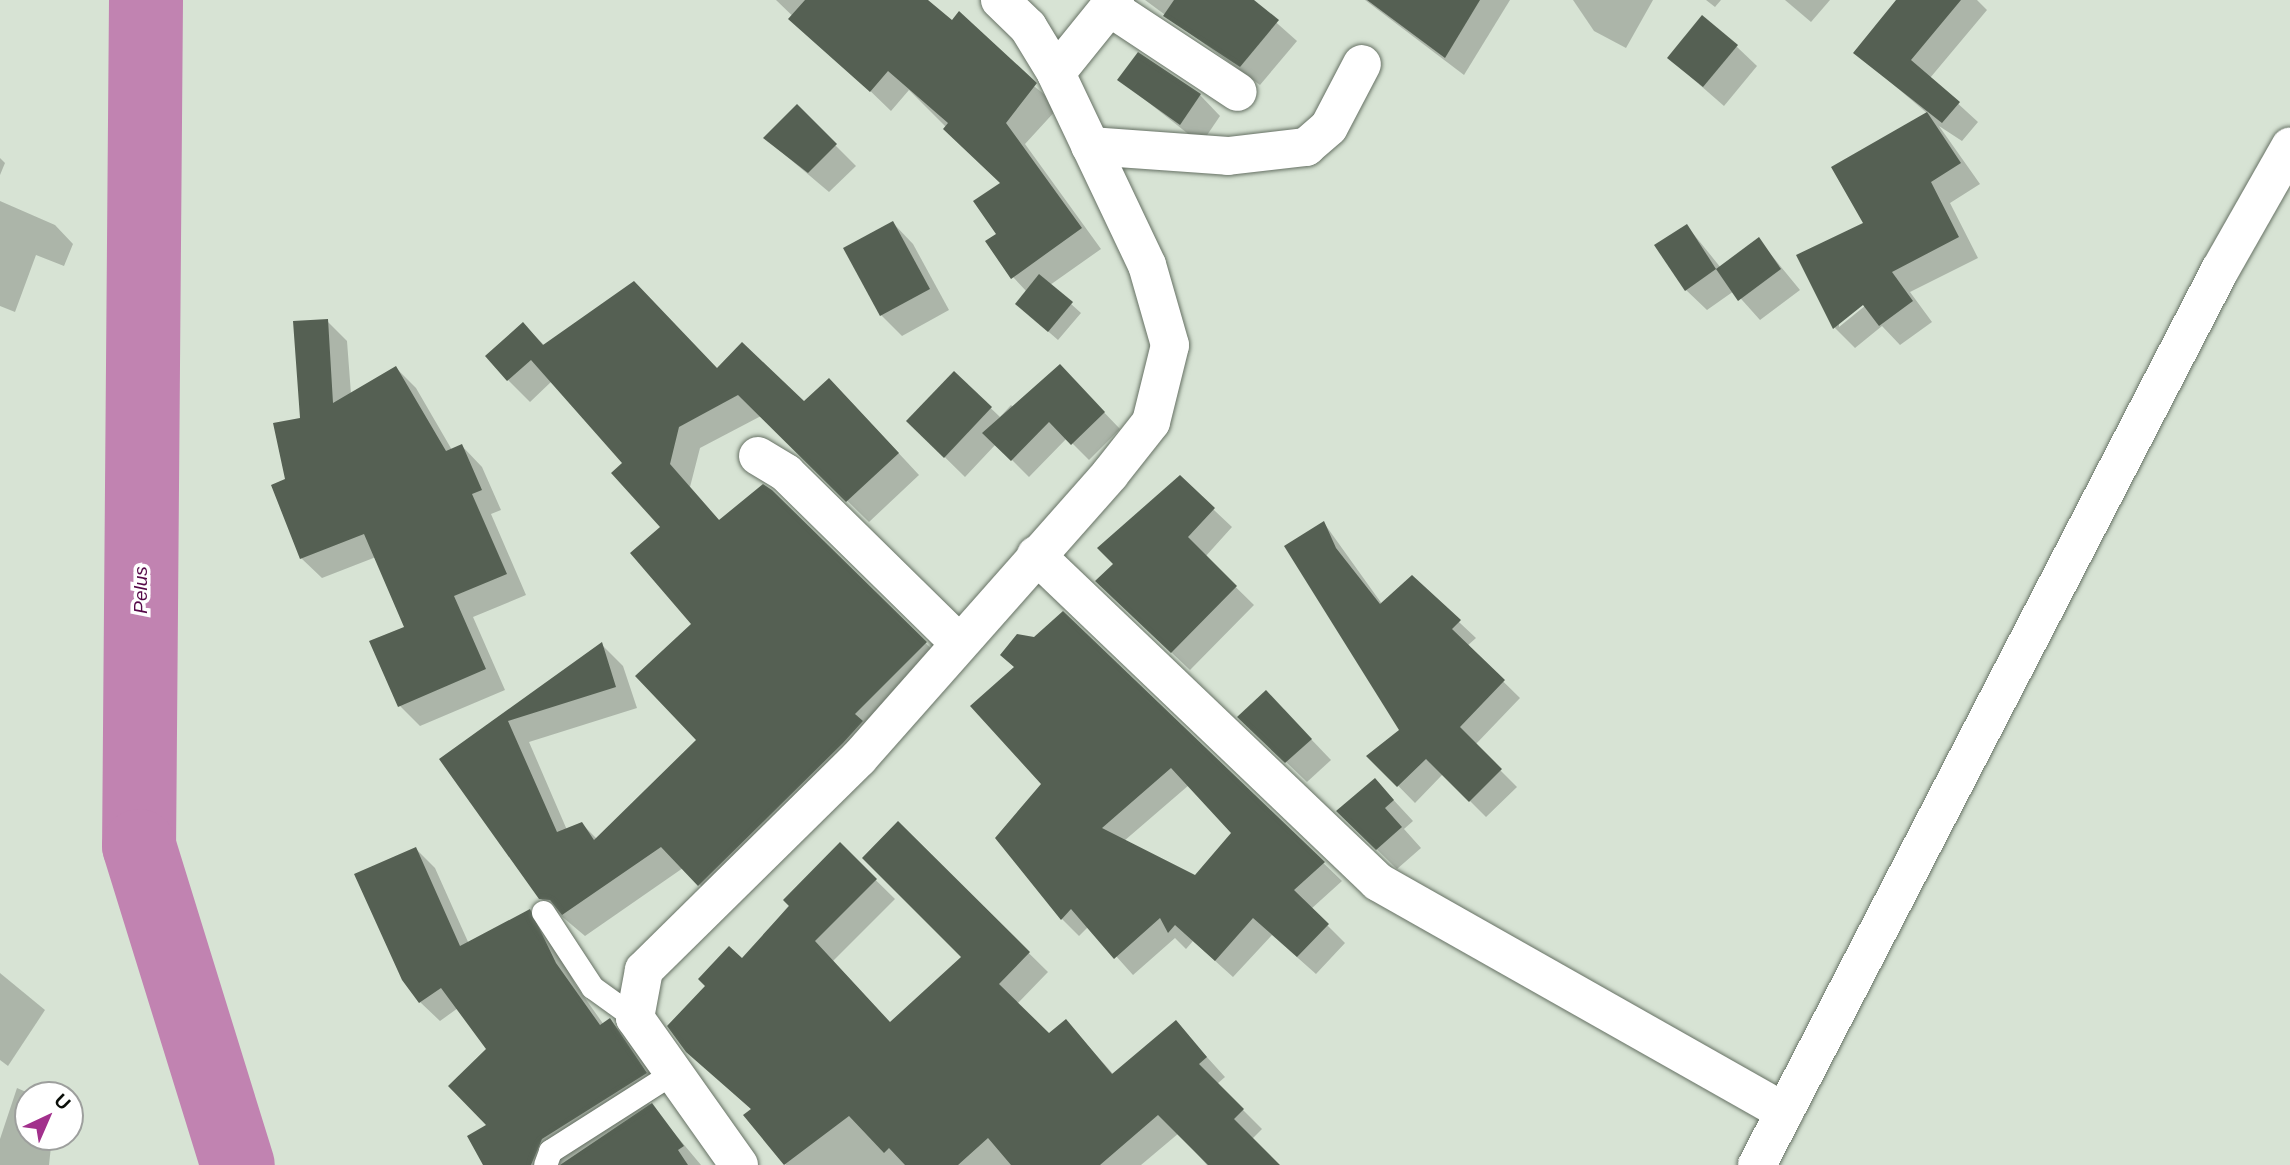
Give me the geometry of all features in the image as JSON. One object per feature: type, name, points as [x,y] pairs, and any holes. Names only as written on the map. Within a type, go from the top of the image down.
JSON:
[{"type":"street","points":[[739,1165],[671,1074],[635,1018],[635,990],[654,957],[859,758],[1151,422],[1170,345],[1147,265],[1056,73],[1027,27],[1000,0]]},
{"type":"street","points":[[1056,73],[1112,4],[1238,92]]},
{"type":"street","points":[[1090,146],[1228,156],[1306,147],[1329,127],[1362,64]]},
{"type":"street","points":[[1757,1165],[1771,1103],[2220,270],[2290,148]]},
{"type":"street","points":[[758,456],[786,473],[959,643]]},
{"type":"street","points":[[1036,555],[1378,882],[1771,1103]]},
{"type":"lane","points":[[543,912],[592,988],[635,1018]]},
{"type":"lane","points":[[545,1165],[551,1151],[671,1074]]},
{"type":"building","points":[[805,0],[928,0],[952,20],[959,11],[1037,83],[1006,123],[1082,228],[1011,279],[985,241],[996,234],[973,201],[1000,183],[943,129],[948,123],[888,71],[870,92],[788,19]]},
{"type":"building","points":[[1174,0],[1254,0],[1279,20],[1240,67],[1163,16]]},
{"type":"building","points":[[1367,0],[1480,0],[1445,58]]},
{"type":"building","points":[[1896,0],[1961,0],[1911,60],[1960,102],[1942,123],[1853,53]]},
{"type":"building","points":[[1702,15],[1738,45],[1703,87],[1667,58]]},
{"type":"building","points":[[1138,52],[1201,94],[1180,125],[1117,80]]},
{"type":"building","points":[[797,104],[837,144],[808,173],[763,138]]},
{"type":"building","points":[[1927,112],[1961,163],[1931,182],[1959,237],[1892,272],[1913,301],[1879,326],[1863,305],[1833,329],[1796,255],[1863,223],[1831,167]]},
{"type":"building","points":[[893,221],[930,289],[880,316],[843,248]]},
{"type":"building","points":[[1687,224],[1716,269],[1685,291],[1654,245]]},
{"type":"building","points":[[1759,237],[1781,269],[1738,301],[1716,269]]},
{"type":"building","points":[[1039,274],[1073,302],[1048,332],[1015,304]]},
{"type":"building","points":[[634,281],[717,368],[742,342],[804,401],[829,378],[899,453],[846,502],[738,395],[679,427],[670,464],[719,520],[763,484],[772,490],[927,642],[855,714],[863,721],[843,743],[698,886],[661,847],[562,915],[550,900],[539,899],[439,759],[602,642],[616,687],[508,721],[557,832],[582,822],[594,840],[696,740],[635,676],[691,624],[630,553],[660,527],[611,473],[622,463],[531,360],[507,381],[485,356],[523,322],[543,345]]},
{"type":"building","points":[[328,319],[333,403],[396,366],[446,451],[462,444],[482,490],[472,494],[507,574],[454,596],[486,669],[398,707],[369,641],[404,627],[364,534],[300,559],[271,485],[285,479],[273,423],[300,418],[293,321]]},
{"type":"building","points":[[1060,364],[1105,412],[1071,445],[1049,422],[1011,461],[982,433]]},
{"type":"building","points":[[954,371],[992,407],[944,458],[906,421]]},
{"type":"building","points":[[1180,475],[1215,508],[1188,537],[1237,586],[1171,653],[1095,581],[1113,564],[1097,548]]},
{"type":"building","points":[[1324,521],[1336,548],[1380,604],[1412,575],[1461,620],[1452,629],[1505,680],[1460,727],[1502,769],[1469,802],[1426,759],[1397,787],[1366,756],[1399,730],[1284,546]]},
{"type":"building","points":[[1063,611],[1325,862],[1294,890],[1329,924],[1297,957],[1253,918],[1215,961],[1175,925],[1168,933],[1160,918],[1114,959],[1071,909],[1061,920],[995,838],[1041,784],[970,706],[1014,667],[1000,655],[1017,634],[1034,637]],"holes":[[[1171,768],[1231,833],[1195,875],[1102,828]]]},
{"type":"building","points":[[1266,690],[1312,739],[1285,763],[1237,717]]},
{"type":"building","points":[[1375,778],[1394,800],[1385,808],[1402,827],[1376,850],[1336,811]]},
{"type":"building","points":[[898,821],[1030,952],[999,984],[1049,1033],[1066,1019],[1112,1074],[1176,1020],[1207,1057],[1199,1064],[1244,1109],[1234,1119],[1280,1165],[1208,1165],[1158,1115],[1100,1165],[1011,1165],[988,1138],[958,1165],[905,1165],[889,1148],[884,1153],[849,1116],[784,1165],[743,1115],[751,1109],[686,1052],[667,1026],[705,986],[698,979],[729,946],[742,958],[789,906],[783,900],[840,842],[877,879],[815,941],[890,1022],[961,957],[862,858]]},
{"type":"building","points":[[416,847],[460,946],[530,909],[556,963],[600,1025],[610,1018],[647,1073],[542,1139],[531,1165],[483,1165],[467,1136],[486,1125],[448,1086],[486,1049],[441,988],[419,1003],[402,980],[354,874]]},
{"type":"building","points":[[652,1103],[684,1146],[678,1150],[688,1165],[560,1165]]},
{"type":"waterway","name":"Pelus","points":[[146,0],[139,846],[238,1165]]}]
